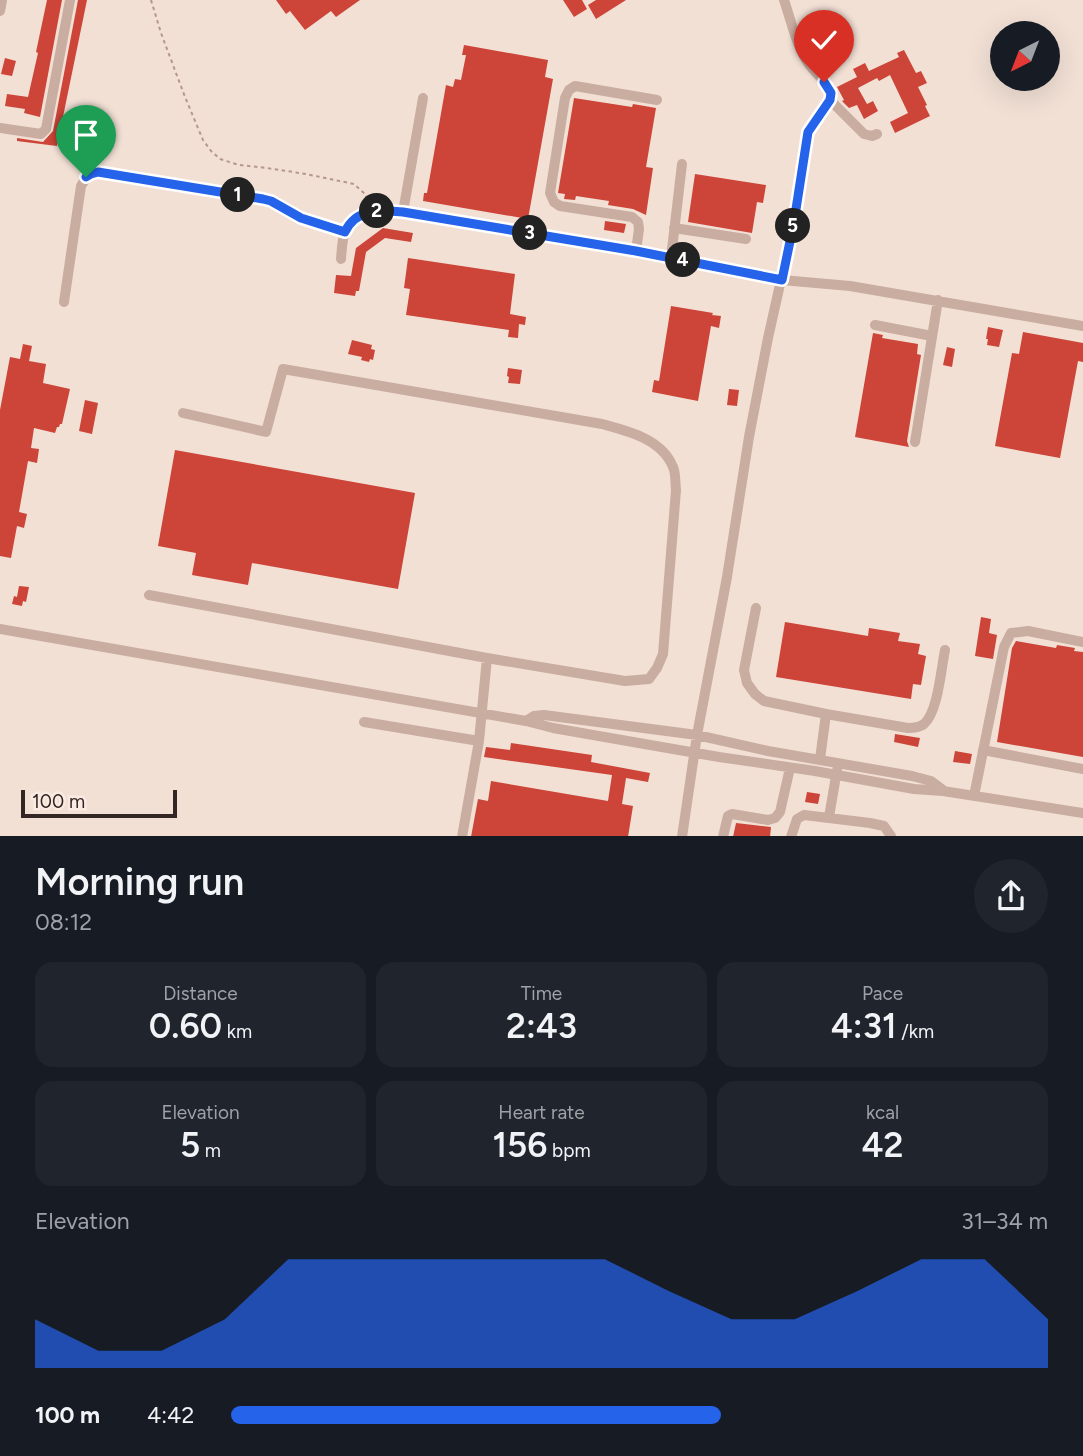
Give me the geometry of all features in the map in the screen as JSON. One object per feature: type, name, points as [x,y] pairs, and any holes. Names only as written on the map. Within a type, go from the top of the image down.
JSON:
[{"type":"street","points":[[0,11],[2,0]]},
{"type":"street","points":[[0,128],[41,134],[46,130],[70,0]]},
{"type":"street","points":[[682,836],[697,735],[752,424],[794,222],[808,132],[830,100],[831,93],[803,55],[784,0]]},
{"type":"street","points":[[636,251],[639,229],[638,222],[632,217],[560,206],[554,202],[550,193],[565,98],[569,90],[575,86],[657,100]]},
{"type":"street","points":[[403,212],[424,98]]},
{"type":"street","points":[[830,100],[864,134],[877,134]]},
{"type":"street","points":[[671,258],[682,164]]},
{"type":"street","points":[[64,302],[81,186],[86,177],[98,172],[263,199],[301,218],[345,232]]},
{"type":"street","points":[[341,259],[349,223],[367,213],[380,210],[403,212],[636,251],[782,280],[850,286],[1083,326]]},
{"type":"street","points":[[674,228],[746,239]]},
{"type":"street","points":[[915,442],[937,300]]},
{"type":"street","points":[[875,325],[932,336]]},
{"type":"street","points":[[149,595],[625,681],[649,679],[663,654],[676,490],[673,467],[662,449],[641,437],[602,424],[283,369],[266,432],[183,413]]},
{"type":"street","points":[[756,608],[744,670],[747,683],[764,701],[826,715],[908,729],[924,724],[933,710],[945,650]]},
{"type":"street","points":[[0,629],[482,713],[553,728],[915,789],[1083,813]]},
{"type":"street","points":[[974,796],[1004,647],[1011,633],[1028,631],[1083,642]]},
{"type":"street","points":[[462,836],[482,713],[487,658]]},
{"type":"street","points":[[526,721],[534,716],[544,715],[697,735],[931,781],[943,791]]},
{"type":"street","points":[[820,759],[826,715]]},
{"type":"street","points":[[364,722],[478,741]]},
{"type":"street","points":[[984,750],[1083,769]]},
{"type":"street","points":[[828,817],[838,763]]},
{"type":"street","points":[[723,836],[728,816],[732,814],[768,820],[775,818],[780,812],[790,768]]},
{"type":"street","points":[[790,836],[797,819],[804,815],[870,823],[884,827],[891,836]]},
{"type":"path","points":[[151,0],[185,97],[203,140],[211,151],[220,159],[239,165],[267,167],[354,184],[366,195],[366,202]]},
{"type":"building","points":[[47,0],[62,0],[40,117],[24,113],[25,109],[5,106],[7,94],[28,97]]},
{"type":"building","points":[[78,0],[87,0],[57,146],[17,141],[17,138],[43,142],[53,131]]},
{"type":"building","points":[[276,0],[360,0],[336,17],[331,11],[305,30],[290,11],[286,14]]},
{"type":"building","points":[[563,0],[582,0],[587,9],[574,17]]},
{"type":"building","points":[[596,0],[626,0],[596,19],[588,5]]},
{"type":"building","points":[[464,45],[548,60],[545,77],[553,79],[528,219],[423,201],[424,193],[427,193],[446,85],[453,87],[455,79],[461,80],[466,55],[462,55]]},
{"type":"building","points":[[904,50],[916,73],[921,71],[927,83],[918,87],[930,116],[895,133],[890,122],[908,113],[890,75],[879,81],[877,78],[858,88],[867,104],[873,101],[878,111],[864,119],[857,105],[849,108],[842,101],[844,100],[837,87],[857,77],[853,69],[865,63],[869,71],[899,57],[897,53]]},
{"type":"building","points":[[840,54],[844,62],[826,71],[822,63]]},
{"type":"building","points":[[5,58],[16,61],[12,76],[1,74]]},
{"type":"building","points":[[574,98],[656,108],[646,167],[653,168],[646,215],[633,209],[608,205],[609,201],[576,196],[575,200],[564,199],[565,194],[558,193]]},
{"type":"building","points":[[695,174],[766,185],[763,203],[757,202],[752,233],[688,222]]},
{"type":"building","points":[[605,221],[626,224],[624,233],[604,230]]},
{"type":"building","points":[[383,228],[413,233],[411,242],[385,238],[366,252],[359,291],[356,291],[355,296],[334,293],[336,275],[351,276],[356,248]]},
{"type":"building","points":[[408,258],[515,274],[510,314],[526,317],[525,325],[519,324],[518,338],[508,337],[509,330],[406,315],[410,289],[404,288]]},
{"type":"building","points":[[671,306],[721,316],[719,328],[711,326],[698,401],[652,392],[654,380],[659,381]]},
{"type":"building","points":[[988,327],[1003,330],[999,347],[987,345]]},
{"type":"building","points":[[1023,332],[1083,343],[1083,362],[1078,361],[1060,458],[995,446],[1012,353],[1019,354]]},
{"type":"building","points":[[873,333],[883,335],[882,338],[918,344],[917,354],[921,355],[907,441],[909,447],[855,437]]},
{"type":"building","points":[[352,340],[372,345],[371,349],[375,350],[373,360],[370,359],[369,362],[361,360],[362,357],[348,354]]},
{"type":"building","points":[[23,344],[32,346],[29,361],[46,364],[43,383],[70,389],[62,424],[57,427],[55,433],[34,428],[31,448],[39,449],[37,463],[28,461],[19,512],[27,514],[24,528],[17,526],[11,558],[0,556],[0,410],[10,357],[20,359]]},
{"type":"building","points":[[947,347],[955,349],[952,367],[943,365]]},
{"type":"building","points":[[508,368],[522,370],[520,384],[508,383]]},
{"type":"building","points":[[729,389],[739,390],[737,406],[727,405]]},
{"type":"building","points":[[85,400],[98,403],[92,434],[79,431]]},
{"type":"building","points":[[175,450],[415,493],[398,589],[252,563],[248,585],[192,575],[196,553],[158,546]]},
{"type":"building","points":[[19,586],[29,587],[26,602],[23,601],[22,606],[12,604],[14,596],[17,597]]},
{"type":"building","points":[[981,617],[991,619],[989,633],[997,635],[993,659],[975,656]]},
{"type":"building","points":[[785,622],[868,636],[869,628],[900,633],[898,641],[920,644],[918,654],[926,656],[921,685],[913,684],[911,699],[776,677]]},
{"type":"building","points":[[1016,641],[1056,648],[1057,645],[1083,652],[1083,757],[997,742],[1012,648]]},
{"type":"building","points":[[895,734],[920,738],[918,747],[894,742]]},
{"type":"building","points":[[511,743],[592,755],[591,762],[650,773],[648,782],[626,778],[622,804],[633,806],[628,836],[471,836],[478,799],[488,801],[491,781],[608,801],[612,775],[484,757],[486,747],[510,750]]},
{"type":"building","points":[[955,751],[972,754],[970,764],[953,762]]},
{"type":"building","points":[[807,792],[820,794],[818,804],[805,802]]},
{"type":"building","points":[[736,823],[771,827],[770,836],[733,836]]},
{"type":"route","points":[[86,177],[98,172],[263,199],[301,218],[345,232],[349,223],[367,213],[380,210],[403,212],[636,251],[782,280],[808,132],[830,100],[831,93],[824,82]]}]
